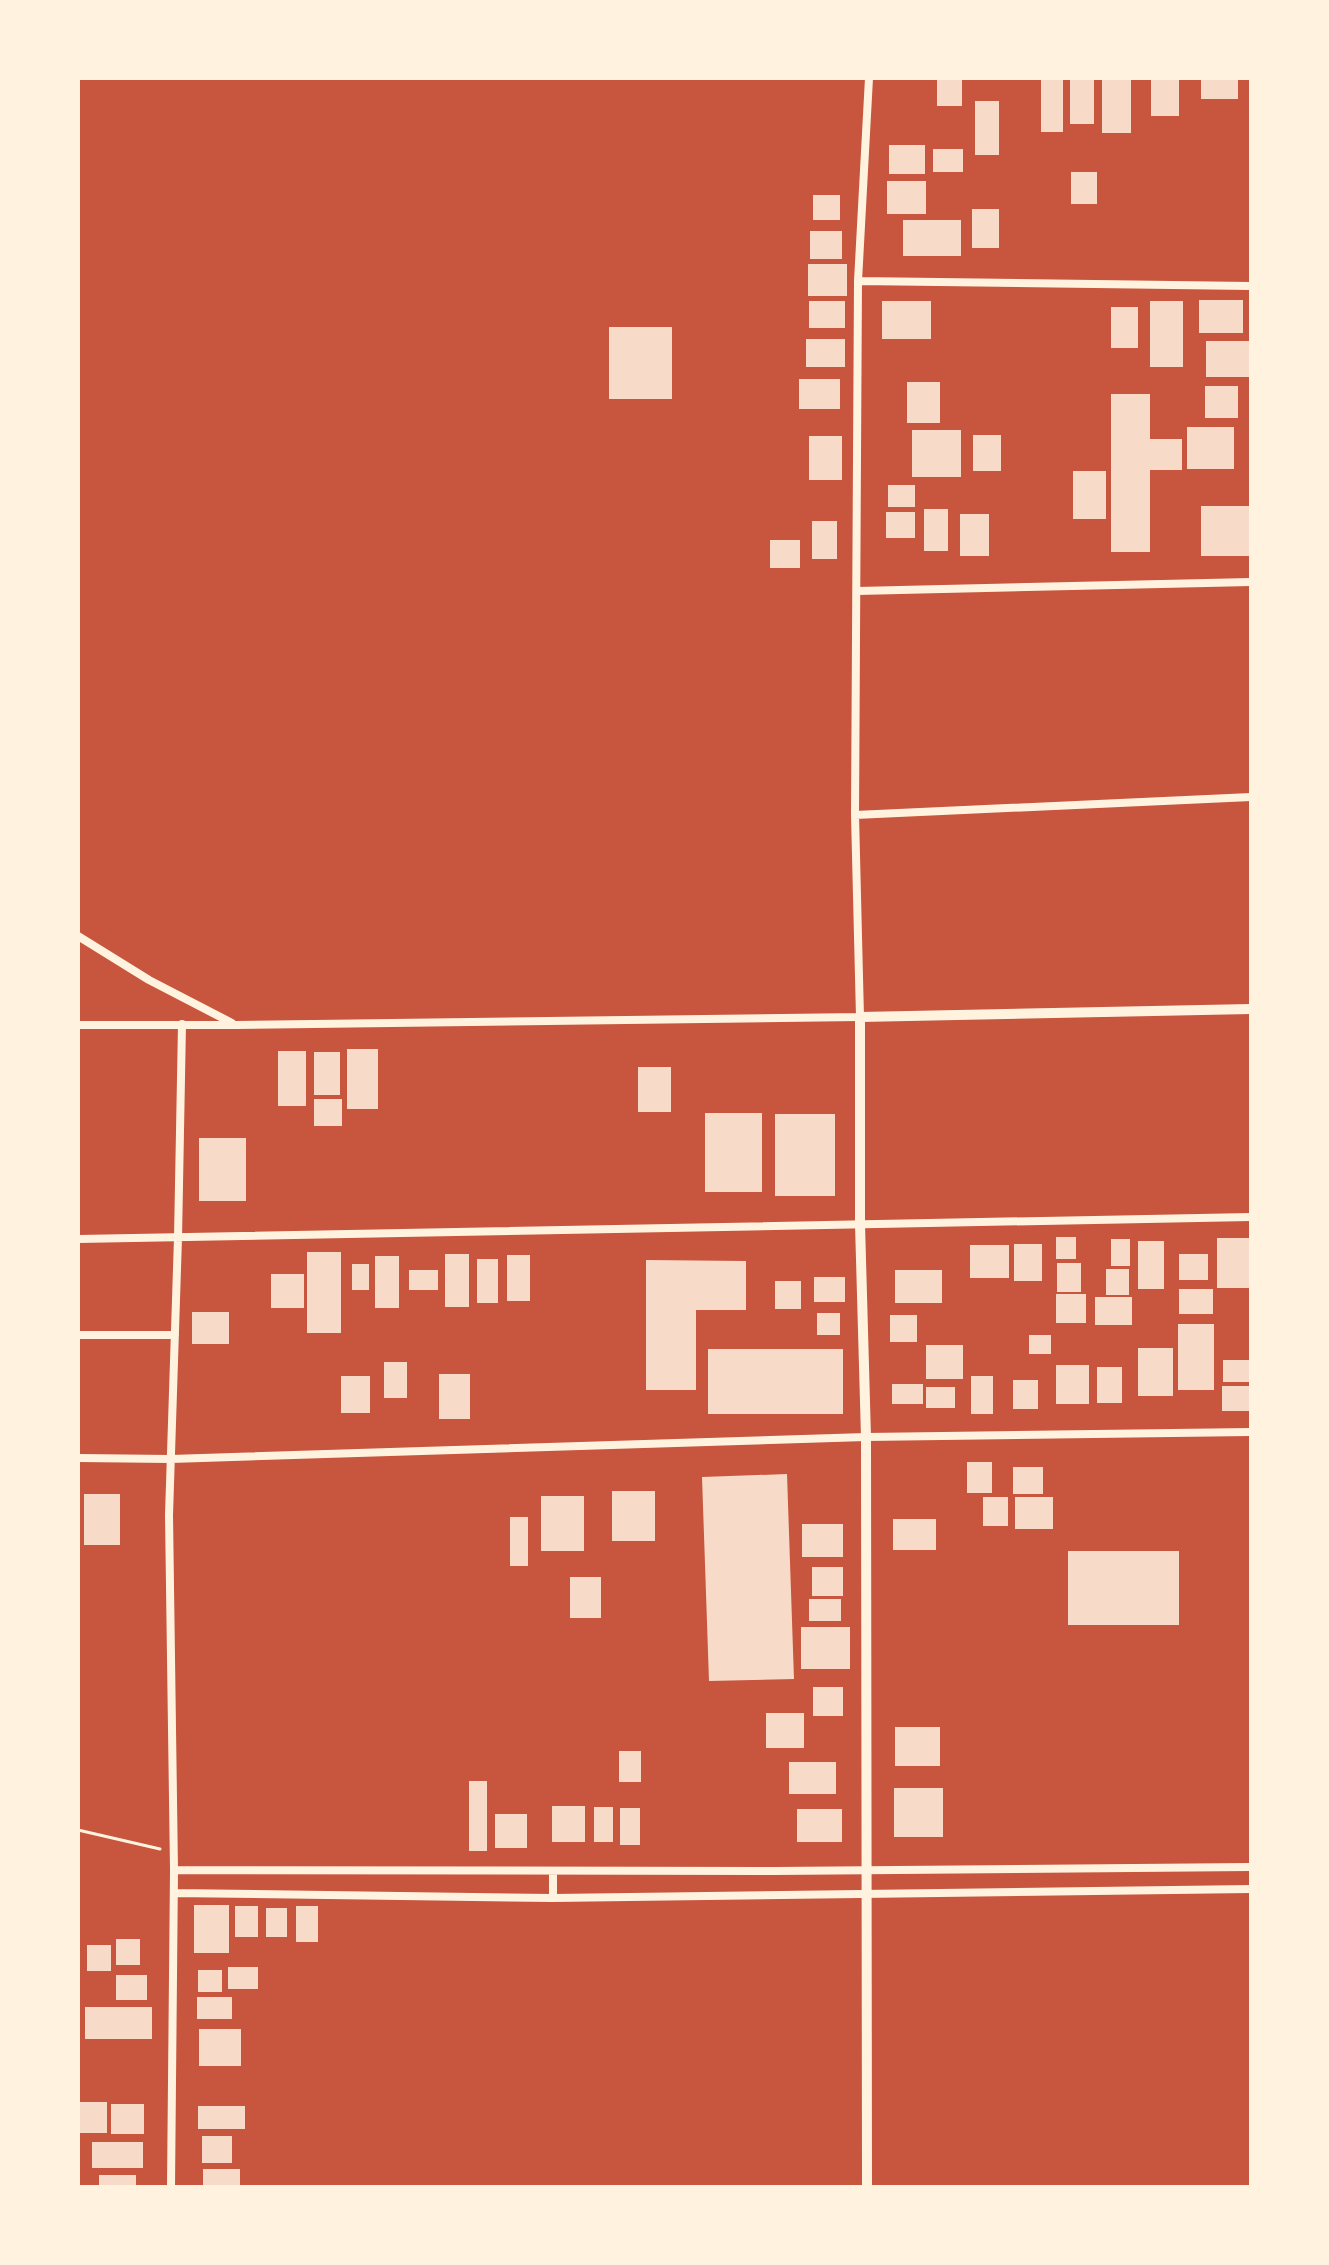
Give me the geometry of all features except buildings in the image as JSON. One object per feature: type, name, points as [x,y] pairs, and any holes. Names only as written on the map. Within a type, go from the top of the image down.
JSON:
[{"type":"street","points":[[867,2187],[866,1437],[855,815],[858,281],[869,78]]},
{"type":"street","points":[[858,281],[1251,286]]},
{"type":"street","points":[[857,591],[1251,582]]},
{"type":"street","points":[[855,815],[1251,797]]},
{"type":"street","points":[[78,936],[149,980],[236,1025]]},
{"type":"street","points":[[78,1025],[860,1017],[1251,1009]]},
{"type":"street","points":[[171,2187],[174,1852],[169,1515],[182,1024]]},
{"type":"street","points":[[78,1239],[1251,1217]]},
{"type":"street","points":[[78,1335],[175,1335]]},
{"type":"street","points":[[78,1458],[171,1459],[866,1437],[1251,1432]]},
{"type":"street","points":[[174,1870],[866,1871],[1251,1867]]},
{"type":"street","points":[[553,1871],[553,1898]]},
{"type":"street","points":[[174,1893],[553,1898],[1251,1889]]},
{"type":"path","points":[[78,1830],[174,1852]]}]
